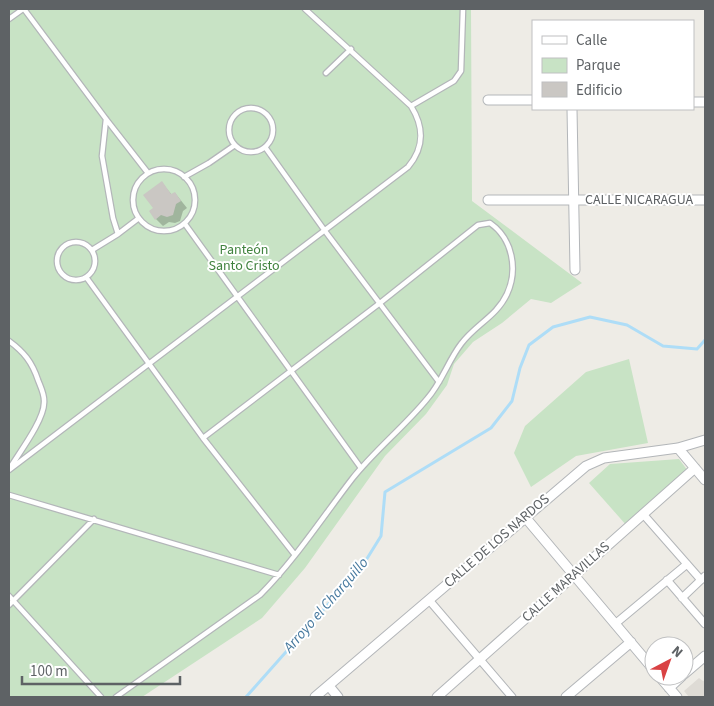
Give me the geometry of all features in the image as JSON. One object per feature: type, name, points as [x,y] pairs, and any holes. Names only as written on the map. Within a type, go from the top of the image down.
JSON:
[{"type":"street","points":[[488,100],[532,100]]},
{"type":"street","points":[[572,110],[576,270]]},
{"type":"street","name":"CALLE NICARAGUA","points":[[488,200],[705,200]]},
{"type":"street","name":"CALLE DE LOS NARDOS","points":[[316,697],[582,469],[594,461],[610,457],[678,448],[705,440]]},
{"type":"street","points":[[678,448],[705,480]]},
{"type":"street","name":"CALLE MARAVILLAS","points":[[437,697],[695,468]]},
{"type":"street","points":[[642,514],[687,564],[703,578],[682,598]]},
{"type":"street","points":[[525,518],[644,658]]},
{"type":"street","points":[[616,624],[687,564]]},
{"type":"street","points":[[667,580],[705,624]]},
{"type":"street","points":[[429,600],[512,697]]},
{"type":"street","points":[[566,697],[631,642]]},
{"type":"street","points":[[694,666],[705,656]]},
{"type":"street","points":[[329,686],[338,697]]},
{"type":"street","points":[[669,688],[677,697]]},
{"type":"lane","points":[[9,19],[24,9],[148,173]]},
{"type":"lane","points":[[9,470],[325,231],[408,167],[414,160],[421,144],[422,135],[411,106],[305,9]]},
{"type":"lane","points":[[411,106],[454,81],[461,71],[463,9]]},
{"type":"lane","points":[[326,72],[351,50]]},
{"type":"lane","points":[[249,109],[262,112],[271,122],[272,135],[266,147],[246,152],[234,145],[231,139],[230,126],[236,114],[249,109]]},
{"type":"lane","points":[[106,119],[102,156],[113,218],[118,234]]},
{"type":"lane","points":[[184,176],[234,145]]},
{"type":"lane","points":[[266,147],[325,231],[439,382]]},
{"type":"lane","points":[[160,168],[178,171],[184,176],[190,181],[195,191],[196,204],[191,218],[185,224],[176,229],[162,231],[150,227],[139,218],[133,204],[134,192],[140,180],[148,173],[160,168]]},
{"type":"lane","points":[[92,250],[139,218]]},
{"type":"lane","points":[[116,697],[250,604],[279,575],[361,468],[427,399],[462,343],[494,313],[507,294],[512,279],[513,261],[503,236],[490,223],[478,225],[380,303],[203,438]]},
{"type":"lane","points":[[185,224],[361,468]]},
{"type":"lane","points":[[70,242],[82,243],[92,250],[94,268],[86,277],[75,280],[64,276],[57,266],[58,254],[70,242]]},
{"type":"lane","points":[[86,277],[203,438],[295,555]]},
{"type":"lane","points":[[9,341],[23,352],[34,368],[44,398],[44,405],[40,418],[9,470]]},
{"type":"lane","points":[[9,495],[279,575]]},
{"type":"lane","points":[[9,605],[94,519]]},
{"type":"lane","points":[[9,596],[102,697]]},
{"type":"shaded area","points":[[699,678],[703,681],[705,680],[705,697],[689,697],[684,691],[690,686],[694,686],[694,682]]},
{"type":"green space","name":"Panteón Santo Cristo","points":[[9,9],[471,9],[472,201],[582,283],[551,303],[531,299],[502,323],[473,342],[454,364],[447,385],[426,414],[385,456],[305,568],[262,618],[142,697],[9,697]]},
{"type":"green space","points":[[629,359],[648,443],[576,456],[531,487],[514,453],[525,426],[586,372]]},
{"type":"green space","points":[[679,459],[688,471],[627,526],[589,483],[610,464]]},
{"type":"building","points":[[162,181],[171,194],[175,192],[181,201],[176,204],[173,215],[167,217],[161,215],[155,220],[149,211],[153,208],[143,195]]},
{"type":"waterway","name":"Arroyo el Charquillo","points":[[246,697],[363,565],[381,536],[385,492],[491,428],[512,401],[520,368],[529,345],[553,327],[590,317],[627,325],[663,346],[697,349],[705,340]]}]
